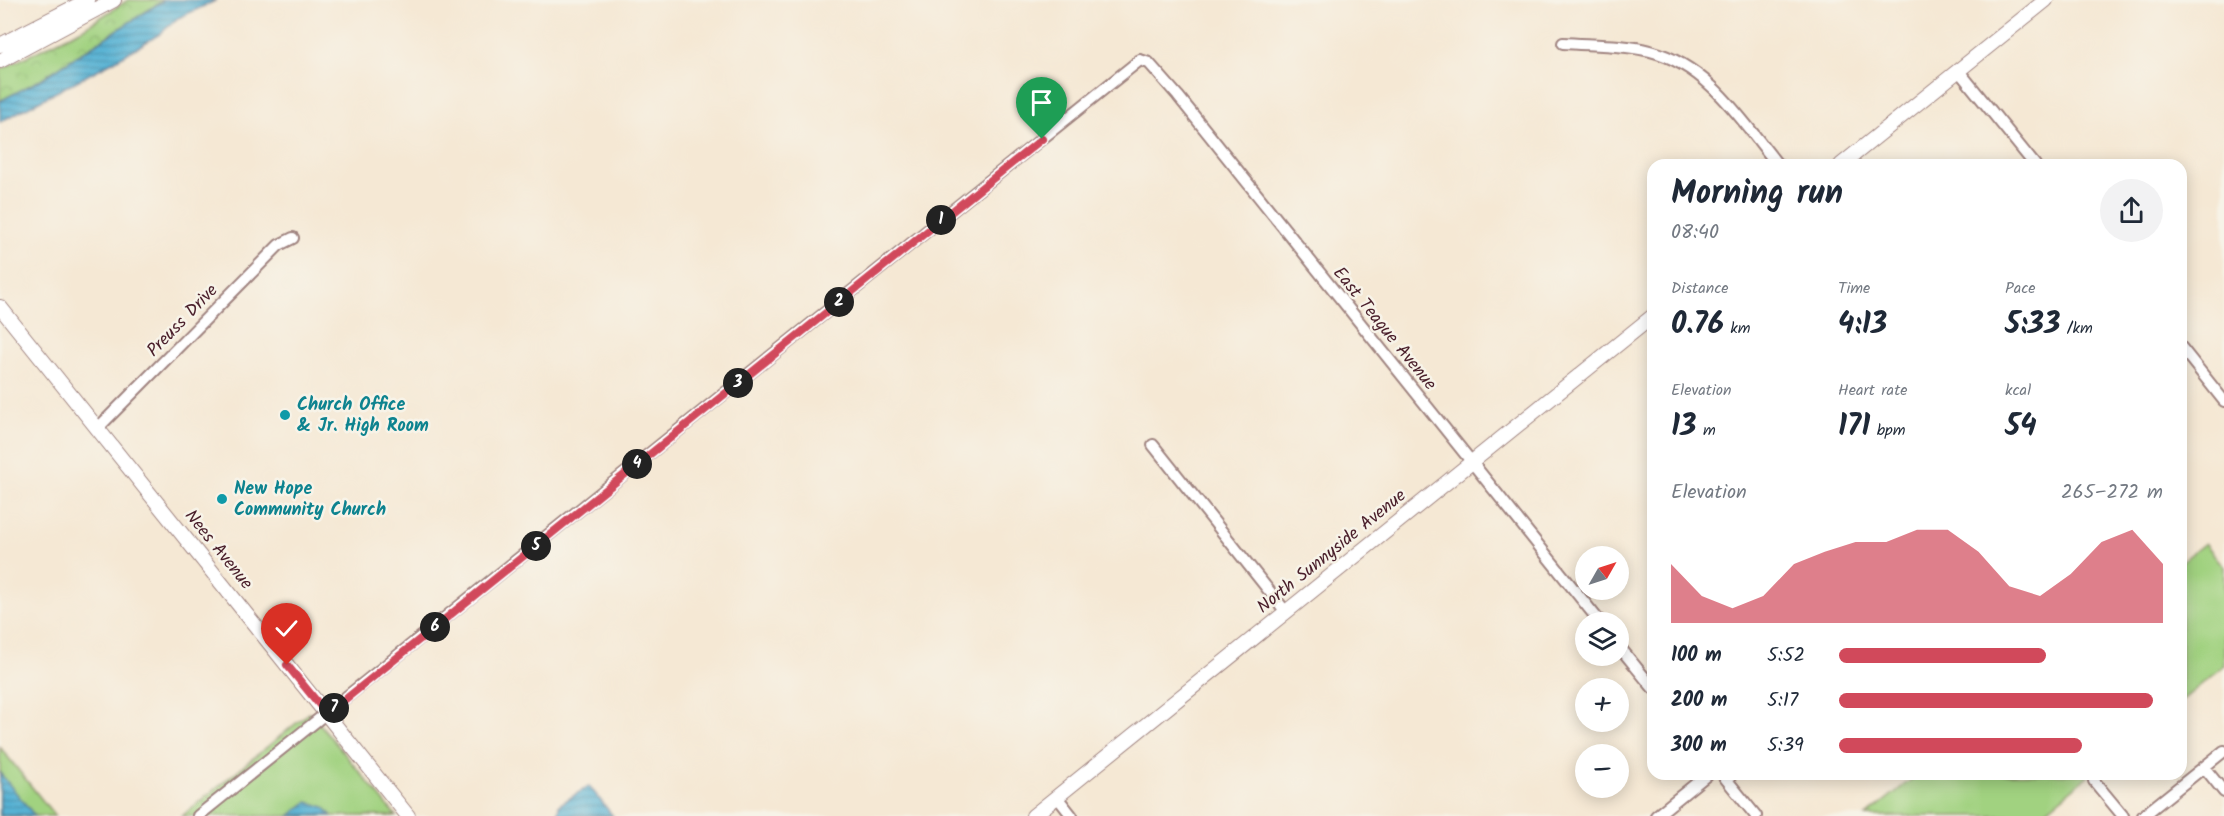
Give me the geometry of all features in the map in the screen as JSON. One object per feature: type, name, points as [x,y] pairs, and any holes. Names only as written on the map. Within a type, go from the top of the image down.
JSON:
[{"type":"main road","points":[[0,45],[88,0]]},
{"type":"main road","points":[[0,61],[114,0]]},
{"type":"main road","points":[[1849,159],[2046,0]]},
{"type":"main road","name":"Nees Avenue","points":[[0,307],[408,816]]},
{"type":"main road","name":"North Sunnyside Avenue","points":[[1033,816],[1647,321]]},
{"type":"street","points":[[1563,43],[1650,51],[1687,65],[1711,84],[1773,159]]},
{"type":"street","name":"East Teague Avenue","points":[[327,714],[1140,60],[1149,63],[1178,96],[1592,612]]},
{"type":"street","points":[[1958,70],[2030,159]]},
{"type":"street","name":"Preuss Drive","points":[[97,429],[279,245],[293,238]]},
{"type":"street","points":[[2187,355],[2224,401]]},
{"type":"street","points":[[1153,445],[1286,612]]},
{"type":"street","points":[[1629,659],[1647,681]]},
{"type":"street","points":[[198,816],[327,714]]},
{"type":"street","points":[[2143,816],[2224,751]]},
{"type":"street","points":[[2204,767],[2224,792]]},
{"type":"street","points":[[1656,816],[1701,780]]},
{"type":"street","points":[[1727,780],[1756,816]]},
{"type":"street","points":[[2094,781],[2123,816]]},
{"type":"street","points":[[1057,797],[1072,816]]},
{"type":"green space","points":[[128,0],[164,0],[38,81],[0,101],[0,70],[84,28]]},
{"type":"green space","points":[[2205,543],[2224,567],[2224,666],[2187,696],[2187,557]]},
{"type":"green space","points":[[310,712],[396,816],[182,816]]},
{"type":"green space","points":[[0,747],[55,816],[0,816]]},
{"type":"green space","points":[[1911,780],[2083,780],[2039,816],[1866,816]]},
{"type":"water","points":[[164,0],[217,0],[178,18],[160,34],[114,61],[0,122],[0,101],[38,81]]},
{"type":"water","points":[[0,773],[35,816],[0,816]]},
{"type":"water","points":[[589,786],[613,816],[558,816],[559,805]]},
{"type":"water","points":[[307,802],[324,807],[332,816],[289,816]]},
{"type":"place","name":"Church Office & Jr. High Room","points":[[285,415]]},
{"type":"place","name":"New Hope Community Church","points":[[222,499]]},
{"type":"route","points":[[287,665],[327,714],[1042,139]]}]
